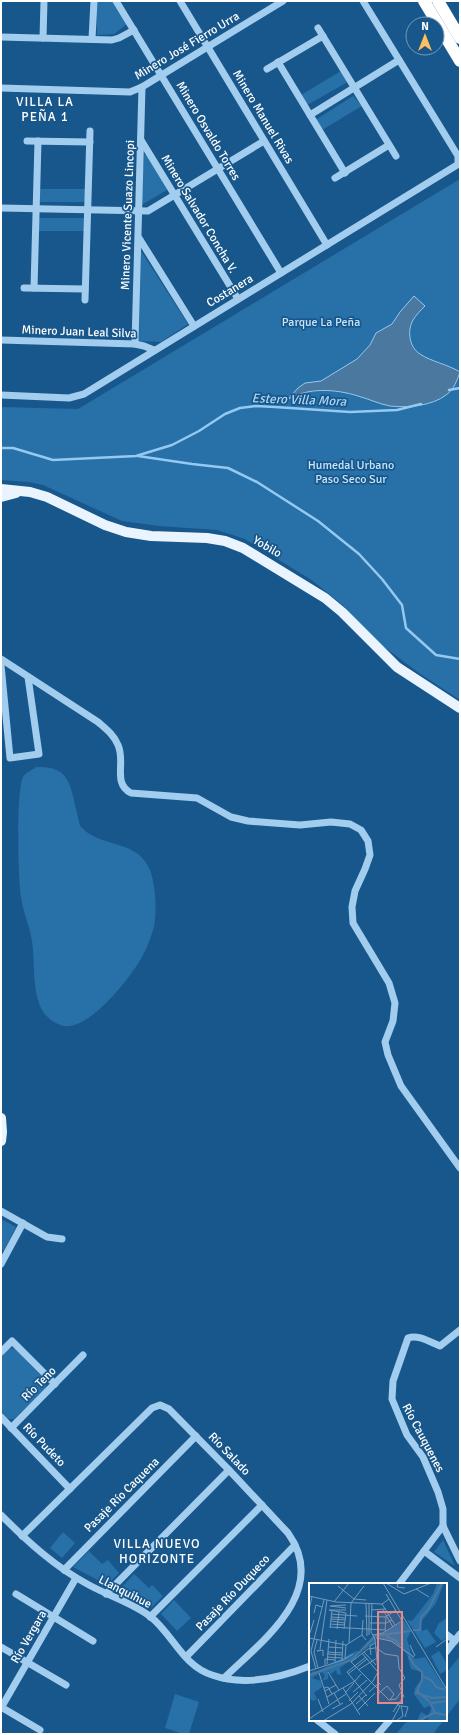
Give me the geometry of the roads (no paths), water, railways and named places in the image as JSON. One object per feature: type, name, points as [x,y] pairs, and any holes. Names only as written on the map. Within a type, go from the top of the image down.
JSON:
[{"type":"highway","points":[[424,1],[460,61]]},
{"type":"highway","points":[[438,1],[460,38]]},
{"type":"main road","name":"Yobilo","points":[[1,489],[47,497],[105,525],[126,532],[151,536],[207,538],[243,548],[325,598],[349,619],[397,667],[460,708]]},
{"type":"main road","name":"Yobilo","points":[[1,497],[22,492]]},
{"type":"main road","points":[[1,1118],[1,1138]]},
{"type":"street","points":[[43,38],[44,1]]},
{"type":"street","points":[[92,39],[94,1]]},
{"type":"street","name":"Minero Osvaldo Torres","points":[[116,1],[281,273]]},
{"type":"street","name":"Minero Manuel Rivas","points":[[180,1],[327,245]]},
{"type":"street","name":"Minero José Fierro Urra","points":[[1,88],[118,93],[130,92],[142,87],[283,1]]},
{"type":"street","points":[[310,116],[399,60],[363,1]]},
{"type":"street","points":[[318,28],[396,156]]},
{"type":"street","points":[[1,37],[116,40],[134,30]]},
{"type":"street","points":[[267,69],[323,36]]},
{"type":"street","name":"Costanera","points":[[1,395],[74,398],[84,394],[455,167],[458,163],[458,156],[399,60]]},
{"type":"street","points":[[278,62],[345,172]]},
{"type":"street","name":"Minero Vicente Suazo Lincopi","points":[[136,344],[142,87]]},
{"type":"street","points":[[85,300],[90,131]]},
{"type":"street","name":"Minero Salvador Concha V.","points":[[141,140],[238,299]]},
{"type":"street","points":[[27,141],[90,142]]},
{"type":"street","points":[[34,288],[38,141]]},
{"type":"street","points":[[1,208],[148,212],[264,141]]},
{"type":"street","points":[[335,178],[389,145]]},
{"type":"street","points":[[138,238],[194,326]]},
{"type":"street","points":[[24,288],[85,289]]},
{"type":"street","name":"Minero Juan Leal Silva","points":[[1,340],[136,344],[154,350]]},
{"type":"street","points":[[1,659],[98,722],[110,732],[119,746],[121,782],[126,790],[132,793],[197,798],[231,817],[248,821],[300,825],[331,822],[350,824],[361,830],[368,841],[370,855],[355,892],[352,907],[353,923],[389,983],[395,1004],[393,1021],[385,1042],[388,1055],[401,1086],[460,1168]]},
{"type":"street","points":[[1,665],[10,758],[39,754],[28,677]]},
{"type":"street","points":[[1,1211],[47,1237],[62,1239]]},
{"type":"street","points":[[1,1264],[23,1223]]},
{"type":"street","name":"Río Cauquenes","points":[[443,1526],[443,1509],[438,1492],[423,1457],[407,1435],[392,1399],[393,1381],[408,1338],[413,1336],[418,1337],[440,1346],[460,1330]]},
{"type":"street","points":[[1,1352],[12,1341],[55,1384]]},
{"type":"street","name":"Río Teno","points":[[11,1428],[83,1355]]},
{"type":"street","name":"Río Salado","points":[[22,1536],[156,1405],[169,1409],[288,1533],[296,1545],[299,1556],[301,1572],[298,1591],[293,1604],[278,1625],[224,1678]]},
{"type":"street","name":"Río Pudeto","points":[[1,1417],[70,1489]]},
{"type":"street","name":"Pasaje Río Caquena","points":[[64,1570],[196,1436]]},
{"type":"street","points":[[106,1594],[229,1470]]},
{"type":"street","points":[[150,1617],[262,1505]]},
{"type":"street","name":"Llanquihue","points":[[1,1515],[22,1536],[64,1570],[76,1578],[134,1607],[150,1617],[162,1628],[186,1657],[203,1671],[224,1678],[249,1680],[271,1677],[309,1666]]},
{"type":"street","points":[[400,1583],[443,1526],[460,1561]]},
{"type":"street","name":"Pasaje Río Duqueco","points":[[186,1657],[296,1545]]},
{"type":"street","points":[[424,1550],[460,1578]]},
{"type":"street","name":"Río Vergara","points":[[1,1708],[76,1578]]},
{"type":"street","points":[[16,1594],[93,1641]]},
{"type":"street","points":[[447,1651],[460,1634]]},
{"type":"street","points":[[447,1635],[455,1641]]},
{"type":"street","points":[[1,1646],[66,1685]]},
{"type":"street","points":[[1,1708],[40,1730]]},
{"type":"street","points":[[318,1721],[335,1734]]},
{"type":"street","points":[[378,1734],[389,1721]]},
{"type":"waterway","name":"Estero Villa Mora","points":[[449,390],[460,388]]},
{"type":"waterway","name":"Estero Villa Mora","points":[[1,448],[13,448],[53,460],[136,456],[172,445],[199,431],[225,414],[240,408],[256,406],[350,412],[397,410],[421,404]]},
{"type":"waterway","points":[[138,456],[228,468],[257,482],[318,521],[359,554],[382,579],[402,605],[406,628],[436,655],[460,659]]},
{"type":"district","name":"VILLA LA PEÑA 1","points":[[45,110]]},
{"type":"district","name":"VILLA NUEVO HORIZONTE","points":[[157,1552]]},
{"type":"park label","name":"Parque La Peña","points":[[321,322]]},
{"type":"park label","name":"Humedal Urbano Paso Seco Sur","points":[[351,472]]}]
